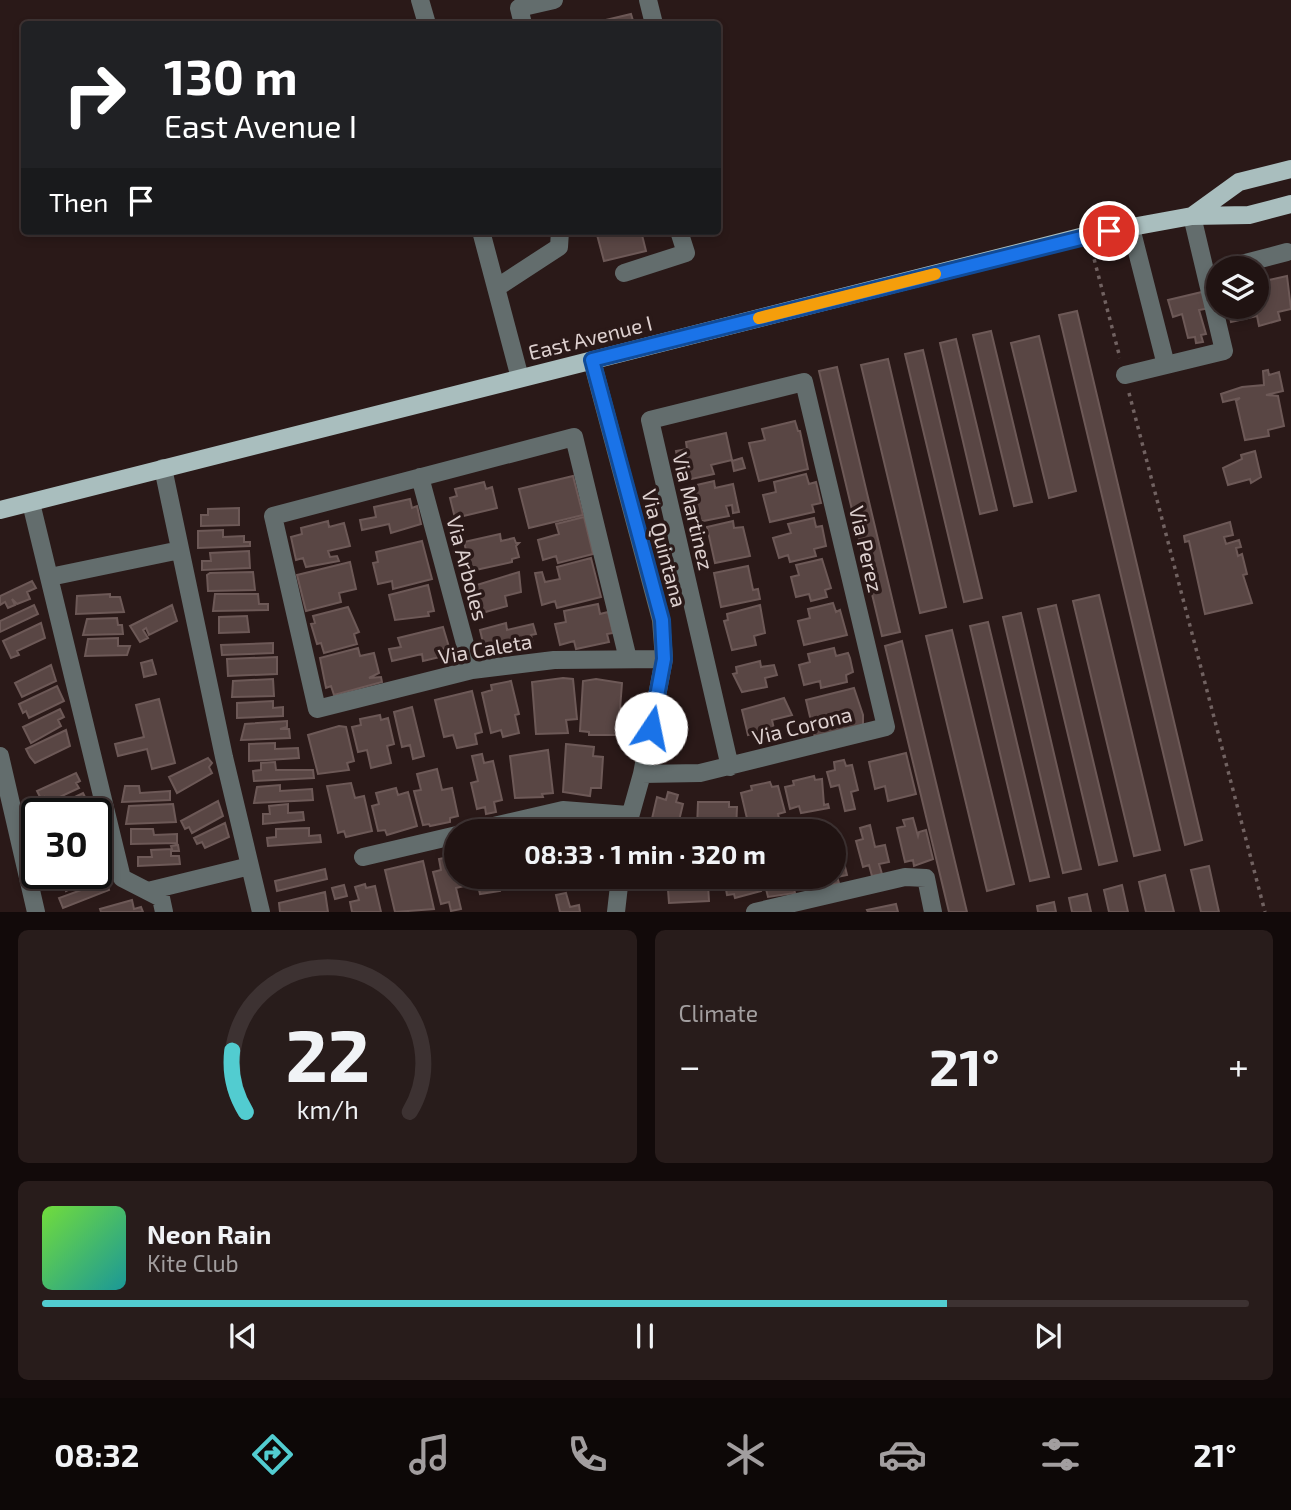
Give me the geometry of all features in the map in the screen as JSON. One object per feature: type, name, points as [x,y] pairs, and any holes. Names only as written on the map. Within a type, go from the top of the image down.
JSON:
[{"type":"main road","name":"East Avenue I","points":[[1192,216],[1239,182],[1291,169]]},
{"type":"main road","name":"East Avenue I","points":[[0,510],[1088,235],[1192,216],[1249,215],[1291,204]]},
{"type":"street","points":[[420,0],[426,21]]},
{"type":"street","points":[[522,21],[519,8],[554,0]]},
{"type":"street","points":[[648,0],[653,21]]},
{"type":"street","points":[[1192,216],[1207,256]]},
{"type":"street","points":[[1130,228],[1166,365]]},
{"type":"street","points":[[482,235],[520,378]]},
{"type":"street","points":[[496,288],[559,247],[560,235]]},
{"type":"street","points":[[624,273],[686,253],[680,235]]},
{"type":"street","points":[[1269,257],[1287,252]]},
{"type":"street","points":[[1125,375],[1224,351],[1219,319]]},
{"type":"street","name":"Via Quintana","points":[[592,360],[662,620],[664,659],[642,774],[628,819]]},
{"type":"street","name":"Via Perez","points":[[804,382],[886,727]]},
{"type":"street","name":"Via Martinez","points":[[730,767],[650,421],[804,382]]},
{"type":"street","points":[[420,477],[573,437],[628,659]]},
{"type":"street","points":[[163,468],[261,912]]},
{"type":"street","name":"Via Caleta","points":[[420,477],[273,516],[317,709],[472,670],[554,660],[664,659]]},
{"type":"street","name":"Via Arboles","points":[[420,477],[472,670]]},
{"type":"street","points":[[32,503],[122,878],[161,898],[164,912]]},
{"type":"street","points":[[50,577],[180,550]]},
{"type":"street","name":"Via Corona","points":[[642,774],[700,773],[886,727]]},
{"type":"street","points":[[0,756],[36,912]]},
{"type":"street","points":[[524,819],[563,810],[607,819]]},
{"type":"street","points":[[363,857],[444,838]]},
{"type":"street","points":[[148,891],[250,866]]},
{"type":"street","points":[[755,912],[905,877],[926,878],[933,912]]},
{"type":"street","points":[[616,912],[619,889]]},
{"type":"path","points":[[1088,235],[1265,912]]},
{"type":"building","points":[[631,14],[633,21],[602,21]]},
{"type":"building","points":[[597,235],[642,235],[646,251],[604,261]]},
{"type":"building","points":[[1287,276],[1291,309],[1278,312],[1280,320],[1259,326],[1258,319],[1269,319],[1269,280]]},
{"type":"building","points":[[1206,291],[1206,309],[1199,310],[1206,334],[1201,335],[1203,342],[1196,343],[1195,337],[1188,338],[1182,314],[1173,317],[1168,300]]},
{"type":"building","points":[[1077,311],[1202,840],[1185,845],[1059,315]]},
{"type":"building","points":[[991,331],[1032,502],[1014,506],[973,335]]},
{"type":"building","points":[[1039,336],[1076,491],[1049,498],[1011,343]]},
{"type":"building","points":[[956,339],[997,510],[980,514],[940,343]]},
{"type":"building","points":[[923,350],[982,598],[964,602],[905,354]]},
{"type":"building","points":[[888,359],[946,607],[920,613],[861,365]]},
{"type":"building","points":[[837,367],[900,632],[882,636],[819,371]]},
{"type":"building","points":[[1268,370],[1269,375],[1279,372],[1283,391],[1266,395],[1278,396],[1284,426],[1268,430],[1269,436],[1245,440],[1236,401],[1240,398],[1223,402],[1221,394],[1242,387],[1264,385],[1263,371]]},
{"type":"building","points":[[795,421],[800,431],[808,469],[759,481],[749,443],[765,440],[762,429]]},
{"type":"building","points":[[726,433],[732,460],[711,465],[714,474],[682,481],[676,451],[687,449],[686,442]]},
{"type":"building","points":[[1255,451],[1261,477],[1251,483],[1250,479],[1228,485],[1223,468],[1242,459],[1241,455]]},
{"type":"building","points":[[742,458],[745,468],[734,471],[732,461]]},
{"type":"building","points":[[806,474],[809,484],[816,482],[821,503],[812,505],[814,512],[770,522],[763,495],[776,492],[774,482]]},
{"type":"building","points":[[573,476],[583,515],[529,528],[519,489]]},
{"type":"building","points":[[714,481],[715,488],[733,484],[739,512],[733,513],[732,505],[726,506],[729,516],[698,522],[696,513],[689,515],[685,494],[689,493],[688,487]]},
{"type":"building","points":[[484,482],[486,489],[492,487],[497,508],[455,518],[450,498],[457,496],[455,489]]},
{"type":"building","points":[[410,499],[412,508],[417,506],[421,524],[391,533],[389,524],[362,530],[360,520],[376,517],[374,507]]},
{"type":"building","points":[[239,508],[239,525],[201,526],[201,515],[208,515],[208,509]]},
{"type":"building","points":[[584,517],[593,554],[558,563],[556,556],[543,560],[538,540],[559,534],[556,524]]},
{"type":"building","points":[[814,518],[816,527],[822,526],[826,546],[814,549],[816,556],[790,562],[788,555],[779,558],[773,538],[791,533],[788,524]]},
{"type":"building","points":[[328,521],[329,527],[344,523],[350,546],[328,551],[330,557],[337,556],[339,561],[306,567],[303,558],[296,560],[291,537],[302,534],[301,528]]},
{"type":"building","points":[[733,521],[734,528],[743,527],[750,556],[715,563],[707,527]]},
{"type":"building","points":[[1230,522],[1233,535],[1224,537],[1226,544],[1239,540],[1241,547],[1236,548],[1238,556],[1242,554],[1247,574],[1243,575],[1252,603],[1205,614],[1189,541],[1185,542],[1184,536]]},
{"type":"building","points":[[223,530],[223,537],[244,536],[244,542],[250,542],[250,546],[198,548],[198,531]]},
{"type":"building","points":[[500,534],[501,541],[514,538],[516,543],[519,543],[516,546],[519,557],[512,559],[512,562],[471,571],[464,542]]},
{"type":"building","points":[[422,541],[432,579],[393,589],[392,581],[378,584],[373,563],[378,562],[376,552]]},
{"type":"building","points":[[249,551],[250,568],[202,570],[202,561],[211,561],[210,553]]},
{"type":"building","points":[[591,558],[601,597],[557,608],[555,601],[542,605],[535,573],[542,572],[545,582],[560,579],[557,567]]},
{"type":"building","points":[[822,559],[831,588],[825,590],[827,597],[811,601],[809,594],[796,597],[791,577],[799,575],[796,565]]},
{"type":"building","points":[[350,562],[356,589],[339,593],[341,602],[306,611],[297,575]]},
{"type":"building","points":[[748,566],[753,590],[758,589],[760,599],[721,607],[714,573]]},
{"type":"building","points":[[253,572],[255,590],[208,591],[207,575],[210,573]]},
{"type":"building","points":[[519,572],[521,592],[505,596],[507,606],[482,613],[479,602],[472,604],[470,594],[479,592],[477,585]]},
{"type":"building","points":[[32,581],[36,588],[27,592],[30,599],[17,604],[12,599],[15,605],[8,608],[5,602],[0,605],[0,596]]},
{"type":"building","points":[[428,585],[434,611],[428,612],[429,616],[395,620],[389,595]]},
{"type":"building","points":[[110,594],[110,597],[120,597],[124,612],[76,614],[77,596]]},
{"type":"building","points":[[215,594],[258,594],[259,604],[268,604],[268,610],[213,611]]},
{"type":"building","points":[[1099,595],[1160,850],[1134,856],[1073,601]]},
{"type":"building","points":[[833,603],[836,612],[840,610],[847,635],[804,645],[798,621],[810,618],[808,609]]},
{"type":"building","points":[[598,604],[600,614],[608,612],[613,633],[607,634],[609,642],[576,649],[574,641],[560,645],[555,624],[566,622],[564,611]]},
{"type":"building","points":[[34,605],[38,614],[0,632],[0,621]]},
{"type":"building","points":[[172,605],[177,621],[149,635],[146,628],[143,630],[148,638],[140,642],[130,626]]},
{"type":"building","points":[[760,605],[765,633],[754,636],[756,645],[732,650],[724,621],[728,620],[727,614]]},
{"type":"building","points":[[1056,605],[1117,861],[1099,865],[1038,609]]},
{"type":"building","points":[[348,607],[359,632],[354,634],[357,644],[324,653],[321,643],[317,644],[311,624],[315,623],[313,616]]},
{"type":"building","points":[[1021,613],[1081,869],[1063,873],[1003,617]]},
{"type":"building","points":[[247,616],[249,632],[219,633],[219,617]]},
{"type":"building","points":[[117,618],[118,625],[122,625],[123,634],[83,635],[87,619]]},
{"type":"building","points":[[988,622],[1049,877],[1030,881],[970,626]]},
{"type":"building","points":[[41,623],[45,638],[17,651],[19,655],[11,658],[3,641]]},
{"type":"building","points":[[506,623],[507,630],[533,624],[536,634],[531,635],[533,643],[486,655],[480,630]]},
{"type":"building","points":[[443,627],[449,647],[439,650],[440,657],[423,661],[422,654],[392,661],[389,649],[401,647],[398,638]]},
{"type":"building","points":[[952,630],[1014,884],[987,891],[926,636]]},
{"type":"building","points":[[118,638],[118,646],[130,646],[127,655],[85,656],[88,639]]},
{"type":"building","points":[[902,641],[967,912],[949,912],[885,646]]},
{"type":"building","points":[[273,643],[273,653],[222,655],[221,645]]},
{"type":"building","points":[[358,648],[360,656],[374,653],[379,673],[369,678],[381,677],[382,682],[334,695],[331,686],[326,688],[320,658]]},
{"type":"building","points":[[834,648],[836,656],[848,653],[850,658],[853,672],[846,675],[847,682],[821,688],[820,681],[804,685],[799,665],[810,662],[808,654]]},
{"type":"building","points":[[277,657],[277,674],[228,676],[227,659]]},
{"type":"building","points":[[152,660],[156,674],[144,677],[141,663]]},
{"type":"building","points":[[760,661],[761,667],[774,665],[777,675],[765,678],[767,687],[742,692],[733,674],[737,673],[736,667]]},
{"type":"building","points":[[51,665],[56,681],[22,697],[15,683]]},
{"type":"building","points":[[273,679],[274,696],[232,697],[233,681]]},
{"type":"building","points":[[573,679],[577,719],[566,720],[568,733],[536,734],[532,682]]},
{"type":"building","points":[[596,679],[622,683],[618,735],[589,735],[589,732],[580,731],[583,681]]},
{"type":"building","points":[[511,681],[519,714],[515,715],[519,733],[503,737],[501,730],[491,733],[482,693],[492,690],[491,685]]},
{"type":"building","points":[[57,686],[64,701],[29,718],[26,711],[23,713],[19,704]]},
{"type":"building","points":[[854,688],[863,715],[863,726],[815,738],[806,700]]},
{"type":"building","points":[[472,691],[482,732],[475,734],[477,744],[457,748],[453,735],[444,737],[435,700]]},
{"type":"building","points":[[784,698],[792,715],[772,720],[774,729],[748,735],[742,710]]},
{"type":"building","points":[[159,699],[175,763],[152,769],[147,749],[118,756],[115,744],[144,737],[136,705]]},
{"type":"building","points":[[273,701],[273,708],[283,707],[283,716],[237,718],[237,703]]},
{"type":"building","points":[[412,707],[424,756],[413,759],[410,745],[402,747],[394,712]]},
{"type":"building","points":[[60,709],[64,717],[58,720],[61,726],[31,743],[23,727]]},
{"type":"building","points":[[380,715],[381,720],[388,718],[394,744],[387,746],[391,763],[371,768],[367,750],[358,752],[352,727],[361,725],[360,719]]},
{"type":"building","points":[[287,721],[287,727],[280,729],[289,729],[290,738],[241,740],[245,724]]},
{"type":"building","points":[[339,726],[346,727],[354,761],[347,763],[349,770],[318,774],[308,735]]},
{"type":"building","points":[[66,730],[70,746],[35,763],[26,749]]},
{"type":"building","points":[[275,743],[275,749],[298,748],[299,758],[249,761],[249,744]]},
{"type":"building","points":[[566,744],[594,747],[593,756],[603,757],[601,788],[591,788],[590,796],[563,792]]},
{"type":"building","points":[[548,750],[553,793],[542,794],[543,797],[515,798],[510,756]]},
{"type":"building","points":[[906,753],[916,794],[888,801],[885,786],[875,789],[869,762]]},
{"type":"building","points":[[482,754],[484,763],[493,761],[502,800],[494,802],[496,812],[486,814],[485,807],[477,809],[471,783],[478,781],[472,756]]},
{"type":"building","points":[[208,758],[212,763],[209,767],[212,773],[177,793],[169,777]]},
{"type":"building","points":[[844,760],[846,766],[852,765],[858,790],[851,792],[855,809],[845,811],[839,785],[831,787],[827,772],[835,770],[834,762]]},
{"type":"building","points":[[275,762],[276,770],[313,770],[314,778],[254,781],[253,771],[261,770],[261,763]]},
{"type":"building","points":[[437,769],[442,790],[452,788],[458,816],[444,819],[444,823],[423,825],[414,791],[421,790],[417,774]]},
{"type":"building","points":[[76,773],[80,781],[76,783],[79,788],[58,798],[40,798],[37,791]]},
{"type":"building","points":[[814,776],[815,780],[822,779],[824,805],[828,804],[829,808],[801,813],[799,806],[790,809],[785,787],[794,785],[793,781]]},
{"type":"building","points":[[770,782],[772,787],[778,786],[785,812],[778,814],[779,819],[747,819],[741,793],[752,790],[751,786]]},
{"type":"building","points":[[351,783],[355,798],[364,796],[372,831],[346,837],[344,831],[338,833],[327,786]]},
{"type":"building","points":[[280,785],[280,791],[312,789],[313,800],[254,803],[257,787]]},
{"type":"building","points":[[125,786],[139,786],[140,793],[170,791],[170,800],[122,802]]},
{"type":"building","points":[[396,788],[398,795],[408,792],[417,826],[387,835],[385,830],[378,831],[372,806],[379,804],[376,793]]},
{"type":"building","points":[[668,792],[678,795],[676,802],[683,804],[679,819],[652,819],[657,797],[666,800]]},
{"type":"building","points":[[83,793],[86,798],[73,798]]},
{"type":"building","points":[[218,801],[223,816],[192,833],[189,827],[185,829],[181,821]]},
{"type":"building","points":[[698,802],[729,802],[729,807],[737,807],[736,819],[697,819]]},
{"type":"building","points":[[173,804],[176,822],[126,824],[129,806]]},
{"type":"building","points":[[288,804],[288,813],[303,812],[304,820],[263,824],[263,814],[270,814],[269,806]]},
{"type":"building","points":[[913,818],[918,836],[919,832],[926,830],[933,859],[914,866],[913,860],[905,862],[897,828],[905,826],[903,820]]},
{"type":"building","points":[[225,823],[229,837],[205,848],[202,842],[197,844],[194,838]]},
{"type":"building","points":[[870,825],[875,847],[885,845],[889,862],[879,864],[882,874],[872,876],[869,865],[863,867],[856,841],[863,839],[860,828]]},
{"type":"building","points":[[309,828],[309,836],[320,835],[321,842],[268,846],[267,838],[276,837],[276,829]]},
{"type":"building","points":[[131,829],[153,829],[154,835],[177,834],[177,843],[131,844]]},
{"type":"building","points":[[178,845],[179,851],[171,851],[171,856],[179,856],[180,864],[138,866],[138,857],[152,857],[151,850],[172,849],[171,846]]},
{"type":"building","points":[[444,858],[444,889],[456,889],[461,909],[451,911],[449,902],[441,904],[433,872],[441,870],[439,859]]},
{"type":"building","points":[[423,861],[434,909],[395,912],[385,870]]},
{"type":"building","points":[[1209,866],[1219,912],[1201,912],[1191,870]]},
{"type":"building","points":[[325,869],[327,879],[277,891],[275,881]]},
{"type":"building","points":[[1165,875],[1174,912],[1146,912],[1139,882]]},
{"type":"building","points":[[365,884],[366,888],[375,886],[381,912],[352,912],[350,902],[359,900],[355,887]]},
{"type":"building","points":[[344,885],[347,896],[335,899],[332,888]]},
{"type":"building","points":[[1122,885],[1128,912],[1109,912],[1104,890]]},
{"type":"building","points":[[84,889],[109,890],[63,908],[59,898]]},
{"type":"building","points":[[479,889],[500,889],[500,891],[480,894]]},
{"type":"building","points":[[668,889],[708,889],[709,901],[669,903]]},
{"type":"building","points":[[726,889],[761,891],[735,898],[734,894],[727,895]]},
{"type":"building","points":[[766,889],[794,889],[795,893],[768,897]]},
{"type":"building","points":[[325,892],[328,912],[280,912],[279,903]]},
{"type":"building","points":[[566,893],[570,907],[579,905],[580,912],[560,912],[556,895]]},
{"type":"building","points":[[1087,894],[1091,912],[1072,912],[1069,898]]},
{"type":"building","points":[[132,900],[134,909],[141,907],[143,912],[101,912],[100,909]]},
{"type":"building","points":[[1054,902],[1056,912],[1038,912],[1037,906]]},
{"type":"building","points":[[896,904],[898,912],[867,910]]},
{"type":"slow traffic","points":[[759,318],[935,274]]},
{"type":"route","points":[[651,728],[664,659],[662,620],[592,360],[1109,231]]}]
